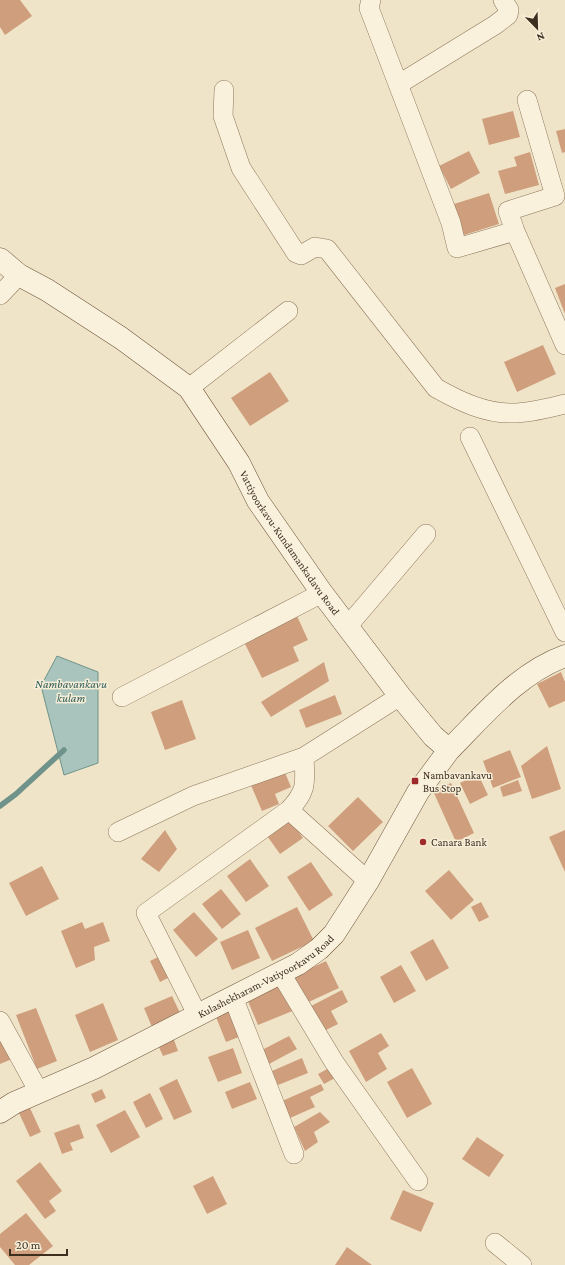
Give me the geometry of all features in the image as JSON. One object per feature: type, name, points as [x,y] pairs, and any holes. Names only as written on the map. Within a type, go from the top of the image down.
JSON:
[{"type":"street","points":[[371,0],[369,8],[451,223],[457,248],[515,231]]},
{"type":"street","points":[[399,84],[495,25],[508,15],[508,10],[503,0]]},
{"type":"street","points":[[224,90],[223,116],[241,168],[296,253],[300,255],[318,247],[327,249],[436,388],[460,402],[491,411],[512,413],[565,404]]},
{"type":"street","points":[[527,100],[555,196],[508,211],[515,231],[565,345]]},
{"type":"street","name":"Vattiyoorkavu-Kundamankadavu Road","points":[[0,259],[19,275],[47,290],[121,338],[189,388],[239,463],[258,501],[322,593],[400,696],[433,736],[449,750]]},
{"type":"street","points":[[0,295],[19,275]]},
{"type":"street","points":[[189,388],[288,311]]},
{"type":"street","points":[[470,437],[565,632]]},
{"type":"street","points":[[347,627],[426,534]]},
{"type":"street","points":[[122,697],[322,593]]},
{"type":"street","points":[[449,750],[515,685],[537,668],[564,660]]},
{"type":"street","points":[[118,832],[193,796],[304,756],[400,696]]},
{"type":"street","name":"Kulashekharam-Vatiyoorkavu Road","points":[[0,1112],[39,1092],[94,1068],[197,1014],[298,964],[319,949],[334,934],[368,881],[418,792],[449,750]]},
{"type":"street","points":[[197,1014],[146,913],[289,810],[299,799],[305,788],[306,774],[304,756]]},
{"type":"street","points":[[289,810],[368,881]]},
{"type":"street","points":[[280,972],[334,1062],[418,1181]]},
{"type":"street","points":[[233,997],[294,1154]]},
{"type":"street","points":[[0,1021],[39,1092]]},
{"type":"street","points":[[495,1242],[522,1265]]},
{"type":"water","name":"Nambavankavu kulam","points":[[57,656],[98,672],[98,763],[64,775],[41,686]]},
{"type":"building","points":[[0,0],[20,0],[32,16],[5,35],[0,27]]},
{"type":"building","points":[[513,111],[520,137],[489,145],[482,119]]},
{"type":"building","points":[[565,129],[565,152],[562,153],[556,131]]},
{"type":"building","points":[[469,151],[480,173],[451,189],[439,166]]},
{"type":"building","points":[[530,152],[539,185],[505,194],[498,171],[517,166],[514,157]]},
{"type":"building","points":[[489,193],[499,224],[464,235],[454,204]]},
{"type":"building","points":[[565,284],[565,314],[555,288]]},
{"type":"building","points":[[543,345],[556,374],[517,392],[504,362]]},
{"type":"building","points":[[270,372],[289,401],[250,426],[231,398]]},
{"type":"building","points":[[297,616],[308,640],[293,647],[299,661],[262,678],[244,642]]},
{"type":"building","points":[[324,662],[329,681],[271,717],[261,702]]},
{"type":"building","points":[[561,672],[565,682],[565,701],[549,708],[537,684]]},
{"type":"building","points":[[335,695],[342,714],[306,728],[299,710]]},
{"type":"building","points":[[182,700],[196,739],[165,750],[151,712]]},
{"type":"building","points":[[547,746],[561,789],[532,799],[521,766]]},
{"type":"building","points":[[510,750],[521,777],[493,788],[483,761]]},
{"type":"building","points":[[283,768],[291,787],[275,794],[279,804],[262,811],[250,783]]},
{"type":"building","points":[[478,774],[488,795],[470,804],[460,783]]},
{"type":"building","points":[[518,780],[522,791],[503,797],[500,787]]},
{"type":"building","points":[[451,783],[474,833],[456,842],[433,791]]},
{"type":"building","points":[[358,797],[383,822],[353,851],[328,826]]},
{"type":"building","points":[[287,816],[303,838],[280,854],[265,833]]},
{"type":"building","points":[[165,830],[177,849],[159,872],[141,859]]},
{"type":"building","points":[[565,830],[565,872],[549,837]]},
{"type":"building","points":[[250,859],[269,886],[246,902],[227,876]]},
{"type":"building","points":[[311,862],[333,895],[309,911],[287,877]]},
{"type":"building","points":[[42,866],[59,899],[26,916],[9,883]]},
{"type":"building","points":[[449,870],[474,900],[451,920],[425,891]]},
{"type":"building","points":[[221,889],[241,914],[222,929],[202,904]]},
{"type":"building","points":[[481,902],[489,917],[479,922],[471,907]]},
{"type":"building","points":[[297,907],[314,941],[272,961],[255,928]]},
{"type":"building","points":[[194,912],[218,939],[196,957],[173,930]]},
{"type":"building","points":[[82,922],[85,929],[103,922],[110,941],[94,947],[95,960],[76,968],[61,931]]},
{"type":"building","points":[[248,930],[260,958],[232,970],[220,942]]},
{"type":"building","points":[[433,939],[449,968],[426,981],[410,952]]},
{"type":"building","points":[[164,954],[174,975],[160,982],[150,961]]},
{"type":"building","points":[[326,961],[339,988],[302,1005],[290,978]]},
{"type":"building","points":[[401,965],[416,991],[394,1003],[380,977]]},
{"type":"building","points":[[285,983],[295,1010],[258,1025],[247,999]]},
{"type":"building","points":[[342,990],[348,1002],[331,1011],[338,1024],[324,1031],[311,1006]]},
{"type":"building","points":[[172,996],[181,1015],[152,1027],[144,1008]]},
{"type":"building","points":[[103,1003],[118,1040],[90,1052],[75,1015]]},
{"type":"building","points":[[36,1008],[57,1061],[37,1069],[16,1015]]},
{"type":"building","points":[[234,1010],[244,1035],[226,1042],[216,1017]]},
{"type":"building","points":[[0,1033],[12,1059],[0,1064]]},
{"type":"building","points":[[381,1033],[389,1046],[378,1053],[387,1069],[366,1082],[349,1051]]},
{"type":"building","points":[[289,1036],[297,1049],[269,1064],[262,1050]]},
{"type":"building","points":[[173,1037],[178,1051],[163,1056],[157,1043]]},
{"type":"building","points":[[233,1048],[242,1073],[218,1082],[208,1057]]},
{"type":"building","points":[[302,1058],[308,1073],[278,1085],[272,1071]]},
{"type":"building","points":[[329,1068],[335,1078],[324,1084],[318,1074]]},
{"type":"building","points":[[412,1068],[432,1104],[407,1118],[387,1082]]},
{"type":"building","points":[[177,1079],[192,1112],[174,1120],[159,1088]]},
{"type":"building","points":[[250,1082],[257,1099],[232,1109],[225,1092]]},
{"type":"building","points":[[321,1084],[324,1090],[310,1097],[315,1107],[290,1118],[282,1101]]},
{"type":"building","points":[[102,1089],[106,1098],[95,1103],[91,1094]]},
{"type":"building","points":[[150,1093],[163,1119],[146,1128],[133,1102]]},
{"type":"building","points":[[30,1108],[41,1132],[30,1137],[19,1113]]},
{"type":"building","points":[[125,1110],[140,1137],[111,1153],[96,1125]]},
{"type":"building","points":[[320,1112],[330,1122],[314,1132],[318,1142],[305,1151],[294,1127]]},
{"type":"building","points":[[79,1124],[84,1138],[70,1143],[73,1150],[62,1154],[54,1133]]},
{"type":"building","points":[[477,1137],[504,1155],[489,1177],[462,1159]]},
{"type":"building","points":[[40,1162],[62,1191],[49,1201],[56,1211],[45,1219],[16,1181]]},
{"type":"building","points":[[213,1176],[227,1204],[207,1214],[193,1186]]},
{"type":"building","points":[[403,1190],[434,1203],[421,1232],[390,1219]]},
{"type":"building","points":[[26,1213],[53,1246],[29,1265],[15,1265],[0,1247],[0,1234]]},
{"type":"building","points":[[347,1247],[372,1265],[335,1265]]},
{"type":"waterway","points":[[0,806],[16,794],[64,750]]},
{"type":"place","name":"Nambavankavu Bus Stop","points":[[415,781]]},
{"type":"place","name":"Canara Bank","points":[[423,842]]}]
